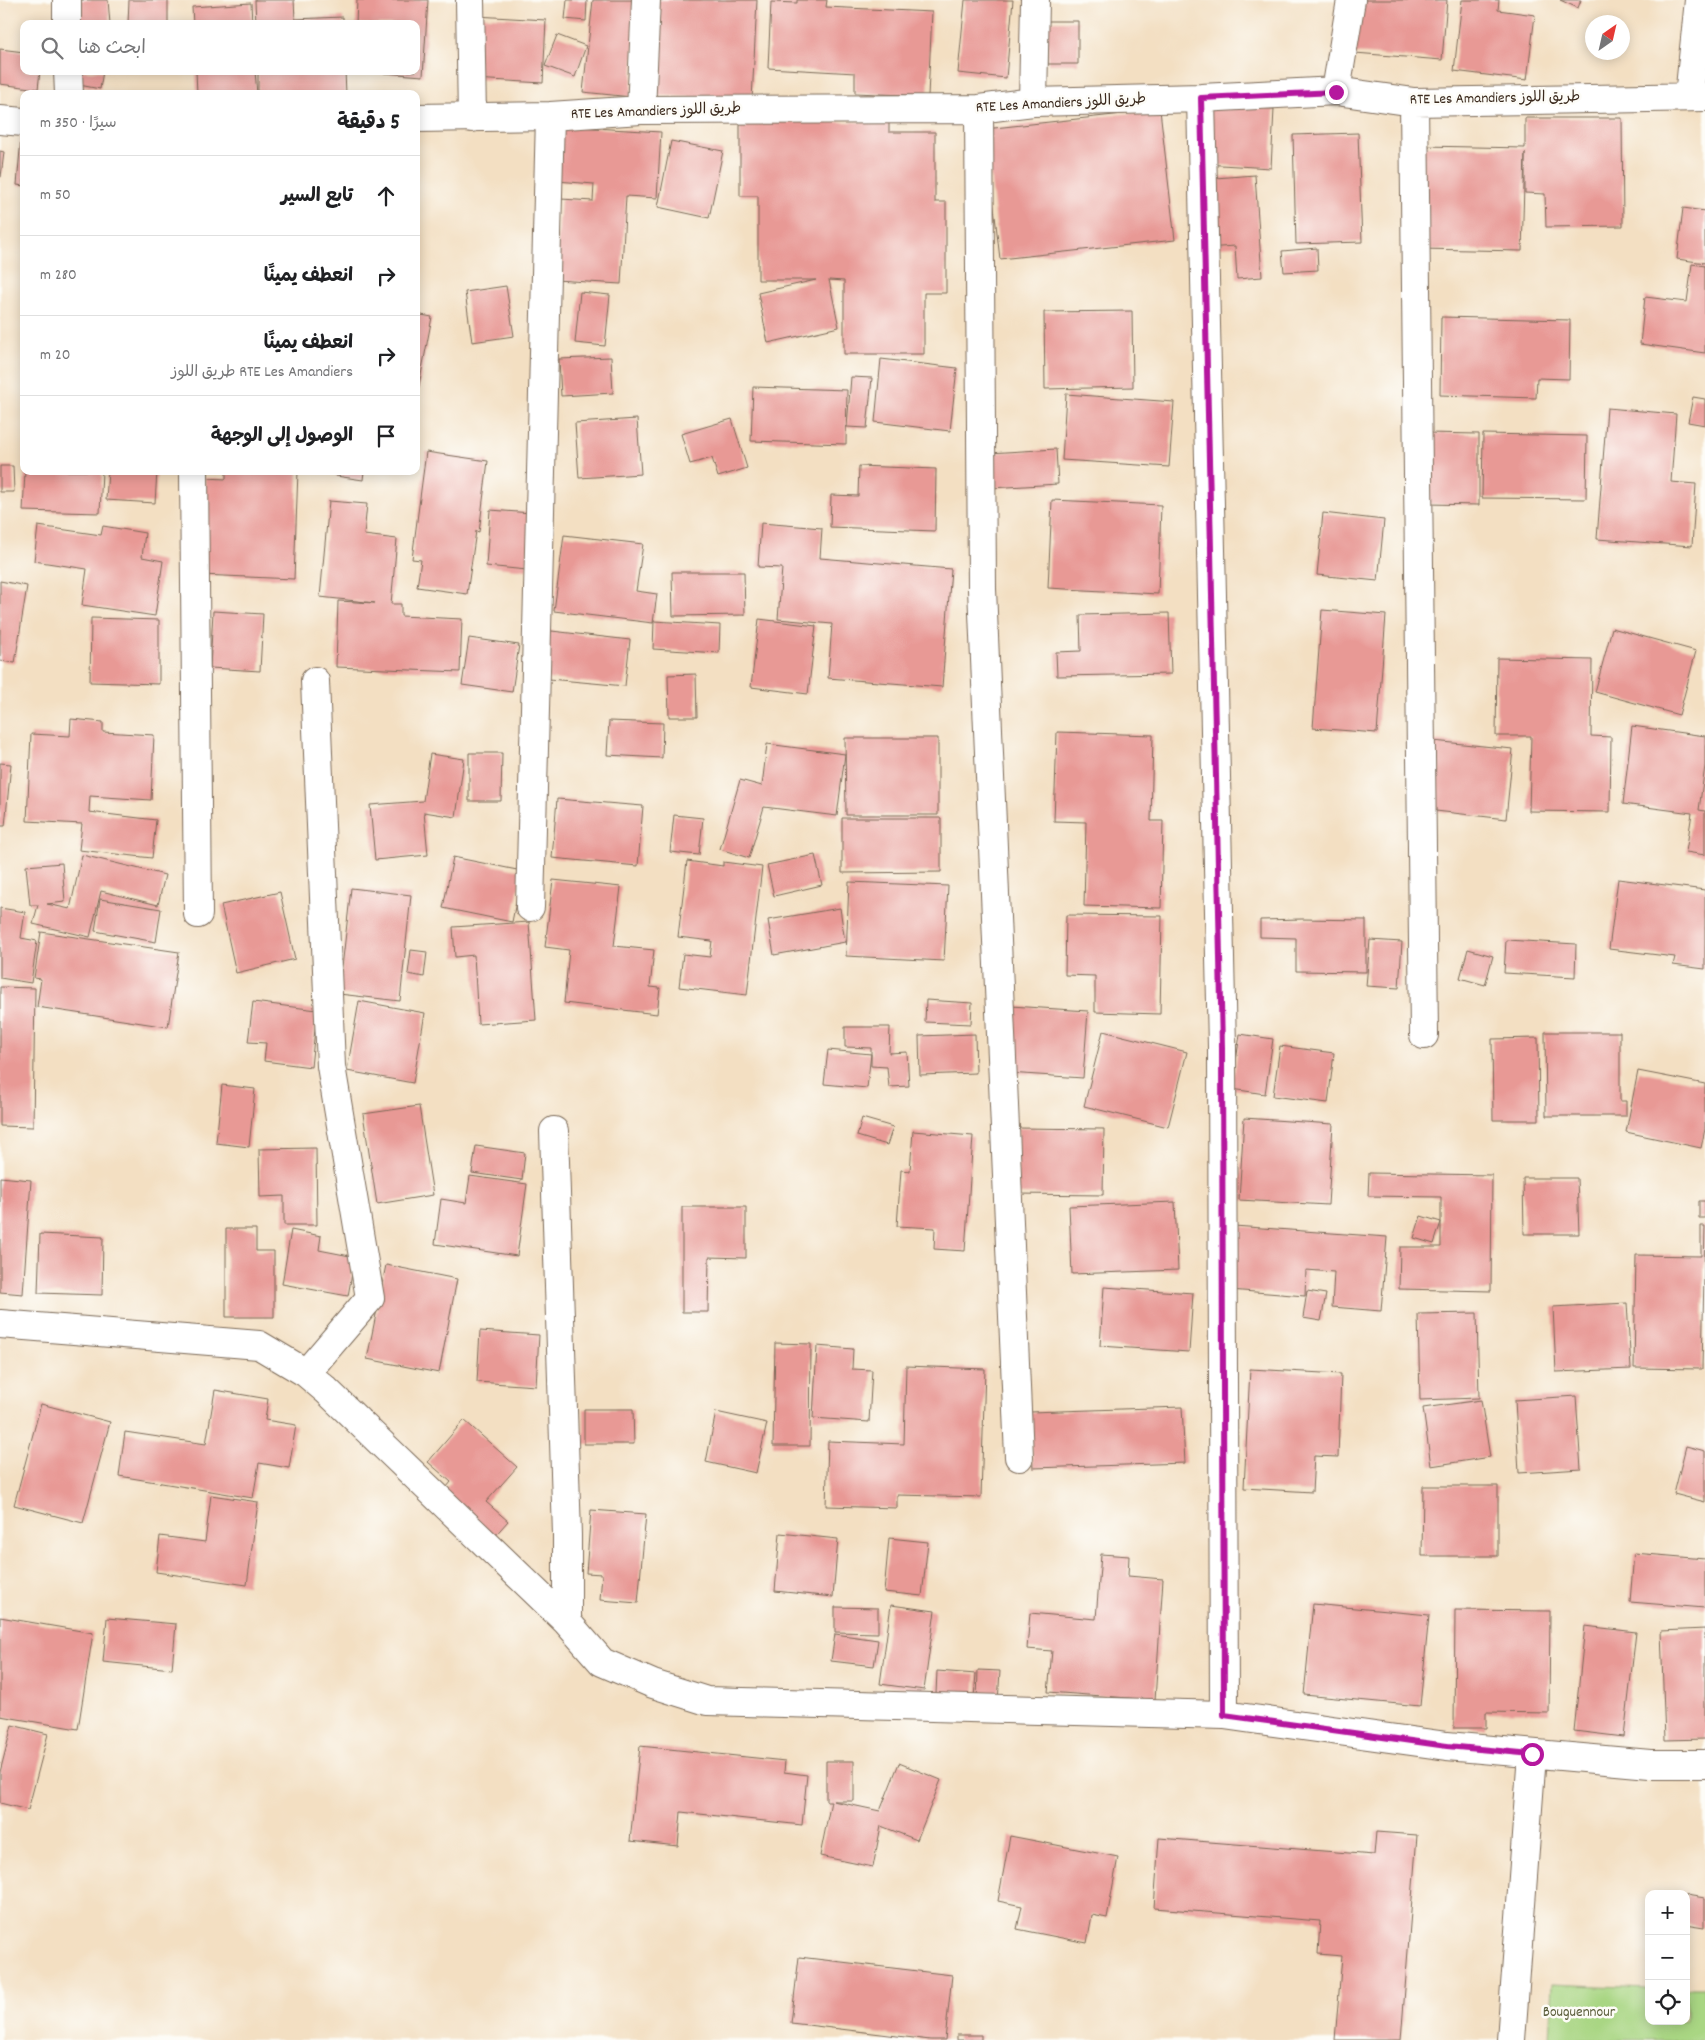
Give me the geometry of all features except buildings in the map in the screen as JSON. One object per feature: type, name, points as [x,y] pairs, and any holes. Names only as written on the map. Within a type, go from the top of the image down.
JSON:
[{"type":"street","points":[[67,0],[67,20]]},
{"type":"street","points":[[470,0],[472,118]]},
{"type":"street","points":[[641,110],[646,0]]},
{"type":"street","points":[[1033,102],[1034,0]]},
{"type":"street","points":[[1336,92],[1351,0]]},
{"type":"street","points":[[1697,97],[1699,0]]},
{"type":"street","points":[[68,75],[69,90]]},
{"type":"street","name":"RTE Les Amandiers طريق اللوز","points":[[420,118],[550,116],[641,110],[979,109],[1033,102],[1201,98],[1336,92],[1414,102],[1697,97]]},
{"type":"street","points":[[1201,98],[1222,1048],[1224,1715]]},
{"type":"street","points":[[1414,102],[1424,1034]]},
{"type":"street","points":[[979,109],[982,589],[1019,1457]]},
{"type":"street","points":[[530,907],[550,116]]},
{"type":"street","points":[[0,120],[20,122]]},
{"type":"street","points":[[194,475],[198,914]]},
{"type":"street","points":[[306,1373],[370,1298],[330,1066],[314,681]]},
{"type":"street","points":[[554,1131],[567,1525],[567,1622]]},
{"type":"street","points":[[0,1324],[259,1345],[306,1373],[567,1622],[602,1662],[653,1684],[707,1701],[1224,1715],[1447,1746],[1650,1764],[1705,1764]]},
{"type":"street","points":[[1511,2040],[1532,1754]]},
{"type":"green space","name":"Bouguennour","points":[[1552,1984],[1645,1988],[1645,2025],[1690,2025],[1690,1989],[1705,1989],[1705,2040],[1549,2040]]},
{"type":"route","points":[[1336,92],[1201,98],[1222,1048],[1224,1715],[1447,1746],[1532,1754]]}]
